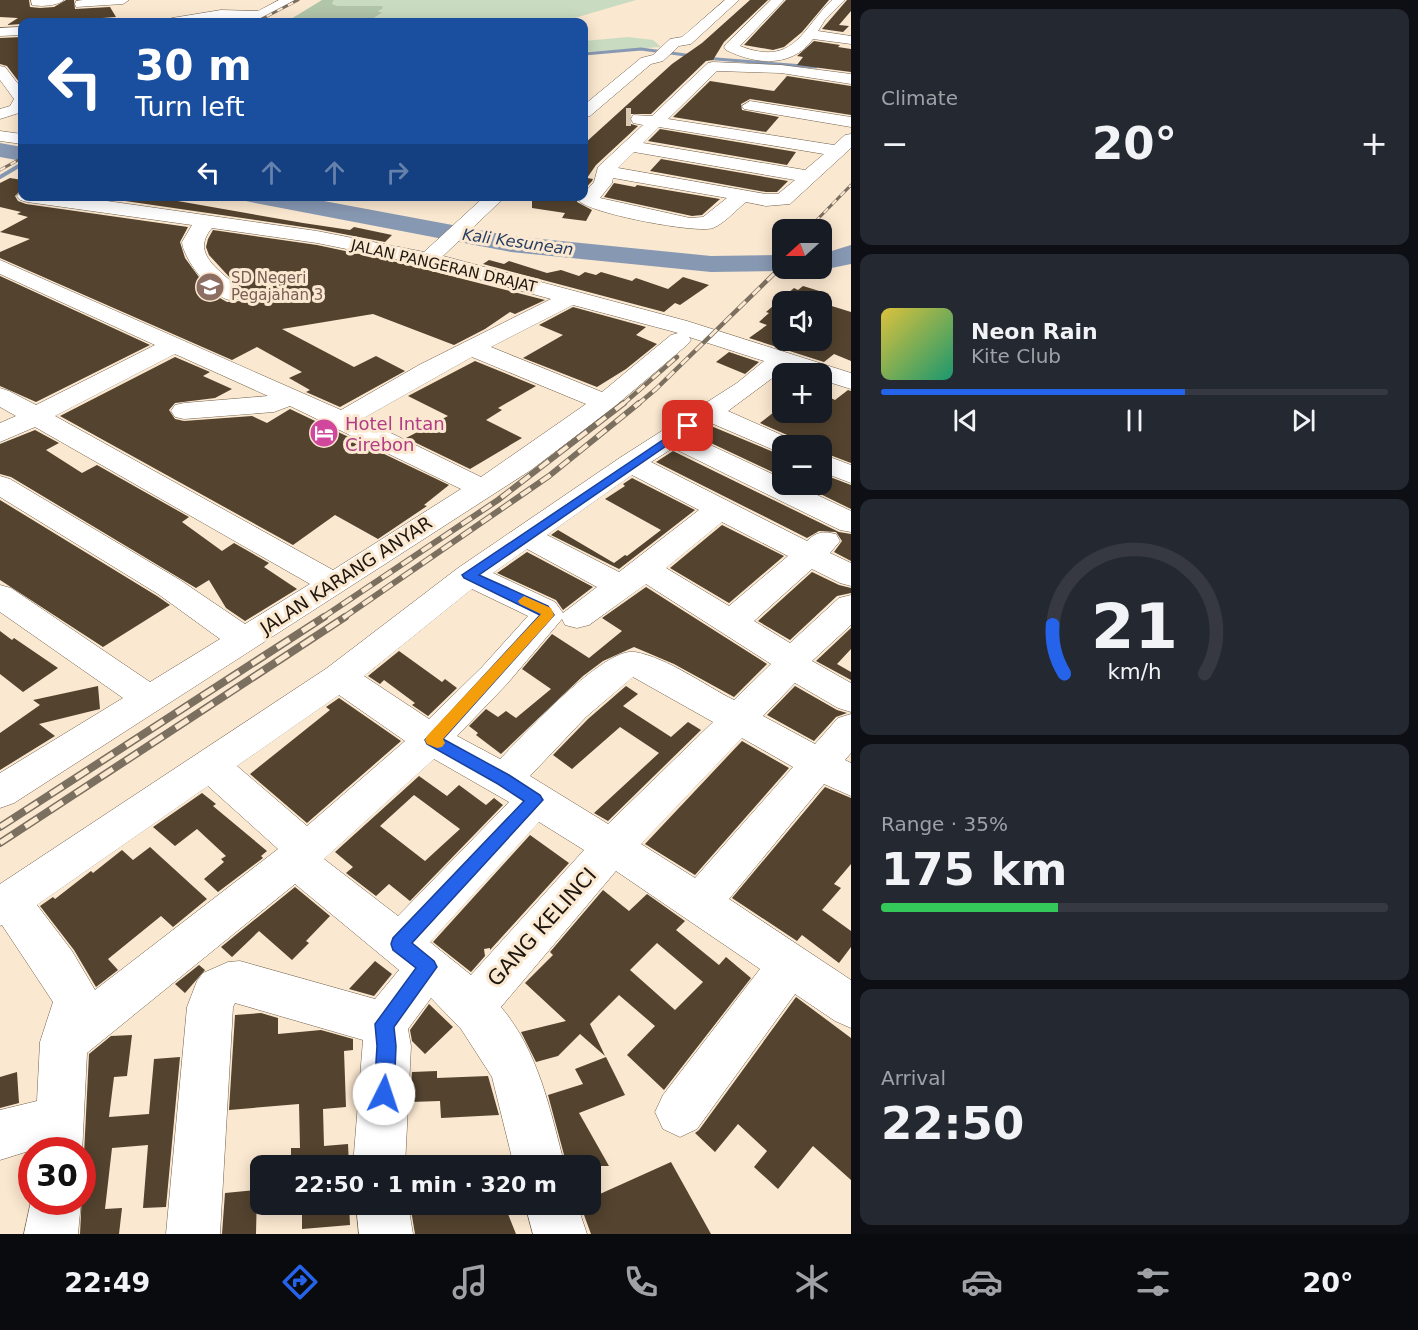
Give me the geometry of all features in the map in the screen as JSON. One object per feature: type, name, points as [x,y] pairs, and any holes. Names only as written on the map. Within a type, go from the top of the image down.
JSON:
[{"type":"street","points":[[36,2],[58,0]]},
{"type":"street","points":[[85,18],[80,2],[123,0]]},
{"type":"street","points":[[204,6],[225,0]]},
{"type":"street","points":[[254,18],[290,0]]},
{"type":"street","points":[[778,0],[730,46],[743,52],[771,55],[791,54],[837,1],[851,4]]},
{"type":"street","points":[[588,126],[642,64],[686,41],[719,3],[785,14]]},
{"type":"street","points":[[196,18],[221,14],[260,15]]},
{"type":"street","points":[[0,32],[18,30]]},
{"type":"street","points":[[809,34],[851,40]]},
{"type":"street","points":[[797,49],[819,52]]},
{"type":"street","points":[[605,109],[661,63],[666,50]]},
{"type":"street","points":[[742,195],[708,223],[690,224],[591,203],[588,198],[603,183],[604,171],[713,66],[782,69],[851,79]]},
{"type":"street","points":[[729,131],[782,69]]},
{"type":"street","points":[[0,70],[18,89]]},
{"type":"street","points":[[750,106],[851,122]]},
{"type":"street","points":[[0,114],[18,107]]},
{"type":"street","points":[[605,109],[729,131],[844,146]]},
{"type":"street","points":[[0,136],[18,138]]},
{"type":"street","points":[[630,146],[811,177]]},
{"type":"street","points":[[604,171],[783,200],[844,146]]},
{"type":"street","name":"JALAN PANGERAN DRAJAT","points":[[55,201],[434,254],[571,297],[778,356],[851,381]]},
{"type":"street","points":[[434,254],[492,201]]},
{"type":"street","points":[[206,222],[194,239],[193,248],[213,277],[232,294]]},
{"type":"street","points":[[2,268],[342,420],[482,488]]},
{"type":"street","points":[[342,420],[428,370],[571,297]]},
{"type":"street","name":"JALAN KARANG ANYAR","points":[[0,792],[143,694],[244,640],[521,464],[605,402],[679,340]]},
{"type":"street","points":[[0,434],[172,345]]},
{"type":"street","points":[[472,348],[605,402]]},
{"type":"street","points":[[0,1135],[59,1135],[64,1042],[76,1005],[75,995],[5,904],[339,677],[469,575],[631,463],[710,412],[778,356]]},
{"type":"street","points":[[406,358],[428,370]]},
{"type":"street","points":[[0,396],[334,584]]},
{"type":"street","points":[[184,411],[274,404],[290,398]]},
{"type":"street","points":[[710,412],[772,441]]},
{"type":"street","points":[[672,437],[850,521],[731,623]]},
{"type":"street","points":[[631,463],[851,576]]},
{"type":"street","points":[[832,466],[851,475]]},
{"type":"street","points":[[0,486],[169,587],[244,640]]},
{"type":"street","points":[[577,617],[719,508]]},
{"type":"street","points":[[526,536],[632,577],[731,623],[851,699]]},
{"type":"street","points":[[64,1042],[301,855],[432,740],[548,615],[543,610],[469,575]]},
{"type":"street","points":[[0,596],[143,694]]},
{"type":"street","name":"GANG KELINCI","points":[[473,1006],[611,848],[791,663],[851,606]]},
{"type":"street","points":[[380,1155],[387,1046],[384,1024],[414,956],[573,708],[624,665],[632,664],[645,668],[835,773]]},
{"type":"street","points":[[339,677],[432,740],[519,790],[700,903],[851,1006]]},
{"type":"street","points":[[700,903],[761,828],[835,773],[851,728]]},
{"type":"street","points":[[210,764],[301,855],[473,1006],[495,1035],[510,1062],[521,1091],[537,1155]]},
{"type":"street","points":[[680,1112],[789,965]]},
{"type":"street","points":[[193,1234],[210,1007],[214,992],[228,983],[240,982],[384,1024]]},
{"type":"street","points":[[51,1234],[53,1215]]},
{"type":"street","points":[[383,1215],[386,1234]]},
{"type":"street","points":[[554,1215],[560,1234]]},
{"type":"green space","points":[[322,0],[334,0],[332,4],[338,6],[382,6],[383,8],[378,11],[382,13],[374,18],[293,18]]},
{"type":"green space","points":[[334,0],[636,0],[575,18],[375,18],[381,14],[378,11],[382,6],[332,4]]},
{"type":"green space","points":[[628,37],[653,40],[661,47],[588,52],[588,41]]},
{"type":"building","points":[[0,0],[29,0],[30,7],[40,8],[54,7],[66,0],[74,0],[75,9],[110,7],[116,17],[18,18],[0,17]]},
{"type":"building","points":[[750,0],[768,0],[724,42],[713,60],[706,61],[651,114],[631,114],[629,118],[631,124],[638,126],[596,165],[588,177],[588,140],[672,64],[702,43]]},
{"type":"building","points":[[786,0],[829,0],[802,32],[784,47],[773,50],[744,45]]},
{"type":"building","points":[[847,0],[851,0],[851,11],[839,25],[849,26],[843,32],[822,29]]},
{"type":"building","points":[[18,18],[18,24],[7,25]]},
{"type":"building","points":[[18,37],[18,81],[7,66],[0,64],[0,38]]},
{"type":"building","points":[[814,41],[851,49],[851,72],[797,65],[803,57],[797,56]]},
{"type":"building","points":[[787,76],[851,86],[851,115],[750,99],[741,104],[742,110],[779,117],[766,132],[673,117],[710,81],[774,91]]},
{"type":"building","points":[[660,129],[796,152],[787,165],[648,141]]},
{"type":"building","points":[[661,159],[788,181],[777,192],[766,192],[650,171]]},
{"type":"building","points":[[10,178],[18,179],[18,193],[15,196],[18,201],[26,204],[188,227],[180,242],[185,258],[204,284],[227,302],[240,301],[245,294],[209,255],[206,247],[213,230],[317,245],[392,261],[545,300],[515,314],[510,312],[485,329],[454,345],[373,314],[282,329],[354,367],[376,356],[405,371],[340,407],[306,392],[310,390],[289,378],[302,372],[257,347],[232,360],[0,258],[0,252],[30,239],[0,232],[28,217],[17,214],[21,212],[0,207],[0,183]]},
{"type":"building","points":[[614,183],[720,199],[702,215],[692,216],[604,197]]},
{"type":"building","points":[[125,201],[178,201],[303,223],[350,230],[354,227],[392,235],[385,242],[317,229]]},
{"type":"building","points":[[532,201],[577,201],[592,210],[586,221],[562,218],[565,213],[532,208]]},
{"type":"building","points":[[489,260],[504,264],[509,261],[547,273],[561,270],[579,276],[585,272],[596,275],[601,272],[632,281],[636,278],[668,289],[683,277],[709,285],[680,305],[675,303],[664,312],[483,264]]},
{"type":"building","points":[[0,276],[150,345],[36,402],[0,386]]},
{"type":"building","points":[[803,286],[819,291],[790,291],[794,288],[798,290]]},
{"type":"building","points":[[832,306],[851,312],[851,361],[834,354],[824,362],[790,351],[832,351]]},
{"type":"building","points":[[573,307],[646,327],[636,335],[657,344],[626,369],[597,387],[523,358],[563,335],[539,325]]},
{"type":"building","points":[[772,307],[772,345],[749,338],[767,325],[759,322],[769,313],[766,312]]},
{"type":"building","points":[[729,352],[759,362],[745,374],[716,362]]},
{"type":"building","points":[[175,357],[210,372],[203,376],[232,389],[215,398],[175,403],[169,410],[175,419],[184,421],[252,416],[267,423],[290,409],[449,485],[424,505],[427,506],[378,539],[335,515],[293,545],[60,416]]},
{"type":"building","points":[[475,361],[536,386],[498,408],[502,410],[486,420],[522,438],[470,469],[406,438],[448,416],[408,396]]},
{"type":"building","points":[[848,390],[851,391],[851,463],[832,456],[832,435],[787,435],[760,423],[772,414],[772,423],[832,423],[832,399],[835,400]]},
{"type":"building","points":[[711,426],[772,451],[772,472],[696,436]]},
{"type":"building","points":[[35,430],[59,443],[46,450],[82,473],[97,465],[189,517],[182,522],[222,551],[234,543],[269,563],[264,567],[297,589],[245,621],[226,608],[209,580],[196,588],[11,477],[0,474],[0,444]]},
{"type":"building","points":[[673,451],[839,532],[851,534],[851,561],[834,552],[842,541],[836,532],[819,531],[807,538],[656,462]]},
{"type":"building","points":[[632,478],[695,510],[619,569],[551,535],[558,530],[614,563],[625,555],[627,556],[661,530],[605,499],[625,486],[623,484]]},
{"type":"building","points":[[832,478],[851,485],[851,509],[822,495],[832,495]]},
{"type":"building","points":[[0,500],[170,605],[103,647],[0,580]]},
{"type":"building","points":[[722,525],[784,556],[729,603],[670,568]]},
{"type":"building","points":[[527,552],[593,587],[563,610],[556,600],[497,573]]},
{"type":"building","points":[[812,572],[851,588],[851,593],[837,596],[790,640],[758,621]]},
{"type":"building","points":[[646,587],[767,664],[734,697],[674,664],[634,647],[603,661],[583,676],[501,754],[476,735],[478,733],[469,726],[486,709],[498,717],[506,711],[516,718],[551,689],[522,669],[552,634],[589,658],[622,631],[602,618]]},
{"type":"building","points":[[851,628],[851,649],[837,664],[851,672],[851,680],[816,661]]},
{"type":"building","points":[[0,631],[58,668],[23,692],[0,674]]},
{"type":"building","points":[[399,651],[442,682],[445,679],[457,688],[428,716],[412,705],[415,703],[384,680],[380,684],[368,676]]},
{"type":"building","points":[[98,686],[100,709],[39,724],[55,736],[0,770],[0,733],[40,705],[33,700]]},
{"type":"building","points":[[626,686],[638,694],[623,706],[671,737],[688,722],[701,730],[608,821],[594,813],[659,753],[620,727],[572,769],[553,755],[588,719]]},
{"type":"building","points":[[795,686],[837,710],[847,713],[836,717],[814,741],[767,715]]},
{"type":"building","points":[[339,698],[401,741],[307,823],[250,774],[330,710],[326,707]]},
{"type":"building","points":[[742,741],[789,768],[695,875],[645,844]]},
{"type":"building","points":[[419,776],[447,796],[459,785],[486,805],[494,798],[503,805],[410,901],[389,884],[376,896],[346,873],[353,867],[335,852]],"holes":[[[414,795],[460,829],[425,861],[380,826]]]},
{"type":"building","points":[[825,787],[851,798],[851,864],[834,884],[841,888],[822,910],[851,931],[851,947],[839,963],[802,935],[797,941],[732,898]]},
{"type":"building","points":[[202,793],[216,804],[213,806],[267,851],[261,856],[263,858],[218,892],[204,879],[224,862],[221,859],[226,856],[197,829],[175,846],[153,827]]},
{"type":"building","points":[[530,835],[569,863],[490,950],[490,948],[484,949],[485,956],[471,972],[433,942]]},
{"type":"building","points":[[150,847],[207,899],[173,927],[161,916],[108,959],[118,970],[96,987],[74,950],[40,906],[53,897],[55,899],[122,850],[133,860]]},
{"type":"building","points":[[295,887],[330,916],[306,941],[309,943],[292,960],[259,931],[232,957],[221,947]]},
{"type":"building","points":[[603,890],[629,911],[647,894],[685,921],[676,930],[719,965],[726,957],[751,978],[664,1090],[627,1055],[655,1026],[619,995],[590,1024],[605,1056],[580,1034],[558,1056],[536,1062],[521,1032],[566,1021],[525,983],[553,955],[550,952]],"holes":[[[657,943],[703,982],[675,1010],[630,970]]]},
{"type":"building","points":[[375,961],[392,974],[374,996],[349,989]]},
{"type":"building","points":[[199,965],[205,970],[185,993],[175,984]]},
{"type":"building","points":[[796,997],[851,1038],[851,1180],[813,1146],[778,1189],[754,1167],[767,1151],[738,1124],[715,1152],[695,1133]]},
{"type":"building","points":[[429,1004],[453,1027],[425,1054],[412,1041],[410,1030]]},
{"type":"building","points":[[261,1013],[278,1018],[278,1034],[321,1030],[353,1039],[353,1050],[344,1051],[346,1107],[323,1109],[324,1146],[348,1144],[348,1155],[291,1155],[291,1148],[300,1148],[299,1104],[229,1110],[235,1015]]},
{"type":"building","points":[[132,1035],[127,1076],[114,1077],[109,1117],[149,1114],[154,1059],[180,1057],[166,1207],[143,1208],[148,1145],[112,1148],[105,1209],[122,1208],[119,1234],[80,1234],[81,1215],[96,1215],[96,1137],[85,1137],[89,1054],[111,1036]]},
{"type":"building","points":[[606,1057],[625,1095],[579,1113],[609,1166],[601,1166],[601,1155],[564,1155],[548,1095],[583,1084],[575,1069]]},
{"type":"building","points":[[437,1071],[437,1078],[488,1076],[499,1115],[441,1118],[440,1101],[410,1102],[412,1072]]},
{"type":"building","points":[[17,1072],[19,1103],[0,1108],[0,1077]]},
{"type":"building","points":[[671,1162],[711,1234],[591,1234],[584,1215],[601,1215],[601,1194]]},
{"type":"building","points":[[250,1191],[250,1215],[256,1215],[256,1234],[222,1234],[225,1193]]},
{"type":"building","points":[[302,1215],[350,1215],[350,1225],[302,1229]]},
{"type":"building","points":[[412,1215],[508,1215],[516,1234],[415,1234]]},
{"type":"waterway","points":[[588,54],[641,49],[693,56]]},
{"type":"waterway","points":[[704,58],[816,67]]},
{"type":"waterway","name":"Kali Kesunean","points":[[0,150],[18,153]]},
{"type":"waterway","points":[[0,177],[18,166]]},
{"type":"waterway","name":"Kali Kesunean","points":[[282,201],[511,244],[711,264],[772,263]]},
{"type":"waterway","name":"Kali Kesunean","points":[[832,260],[846,257],[851,253]]},
{"type":"tunnel","points":[[626,117],[631,117]]},
{"type":"railway","points":[[264,18],[298,0]]},
{"type":"railway","points":[[0,170],[18,160]]},
{"type":"railway","points":[[818,219],[851,185]]},
{"type":"railway","points":[[637,405],[772,276]]},
{"type":"railway","points":[[622,405],[677,357]]},
{"type":"railway","points":[[322,618],[498,500],[624,403]]},
{"type":"railway","points":[[343,618],[549,476],[639,403]]},
{"type":"railway","points":[[0,827],[324,617]]},
{"type":"railway","points":[[0,843],[345,617]]},
{"type":"slow traffic","points":[[437,743],[432,740],[548,615],[546,611],[524,601]]},
{"type":"place","name":"SD Negeri Pegajahan 3","points":[[210,287]]},
{"type":"place","name":"Hotel Intan Cirebon","points":[[324,433]]},
{"type":"route","points":[[384,1094],[387,1046],[384,1024],[428,967],[400,944],[535,800],[504,779],[432,740],[548,615],[546,611],[469,575],[688,426]]}]
